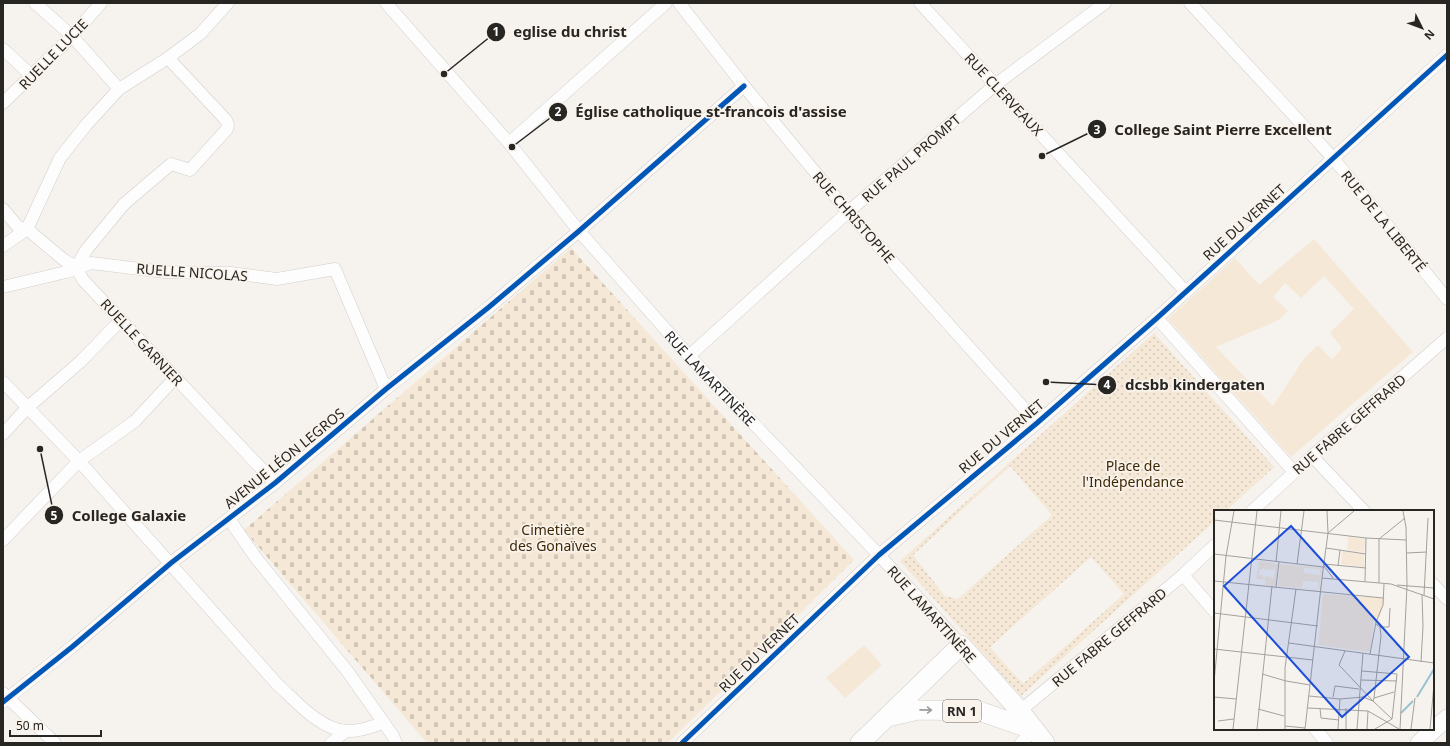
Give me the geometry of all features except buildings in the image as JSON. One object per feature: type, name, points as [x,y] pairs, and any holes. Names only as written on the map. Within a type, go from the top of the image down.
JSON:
[{"type":"main road","name":"RUE LAMARTINÈRE","points":[[961,645],[1020,712],[1033,739]]},
{"type":"main road","name":"RN 1","points":[[860,743],[961,645]]},
{"type":"main road","name":"RN 1","points":[[888,717],[918,710],[979,711],[1033,739]]},
{"type":"street","points":[[35,3],[72,36],[119,89]]},
{"type":"street","name":"RUELLE LUCIE","points":[[3,103],[72,36],[101,3]]},
{"type":"street","points":[[3,246],[27,229],[60,158],[87,124],[119,89],[168,58],[200,34],[228,3]]},
{"type":"street","name":"RUE LAMARTINÈRE","points":[[386,3],[509,143],[579,232],[689,356],[879,555],[961,645]]},
{"type":"street","points":[[509,143],[666,3]]},
{"type":"street","name":"RUE CHRISTOPHE","points":[[680,3],[744,86],[848,212],[1037,423]]},
{"type":"street","name":"RUE CLERVEAUX","points":[[920,3],[1186,292]]},
{"type":"street","name":"RUE PAUL PROMPT","points":[[689,356],[848,212],[995,85],[1105,3]]},
{"type":"street","name":"RUE DE LA LIBERTÉ","points":[[1190,3],[1333,158],[1447,299]]},
{"type":"street","points":[[3,49],[32,76]]},
{"type":"street","name":"RUE DU VERNET","points":[[682,743],[879,555],[1037,423],[1186,292],[1447,55]]},
{"type":"street","points":[[76,267],[87,249],[124,204],[171,164],[190,170],[227,129],[228,125],[226,120],[168,58]]},
{"type":"street","name":"AVENUE LÉON LEGROS","points":[[5,698],[72,647],[171,563],[275,483],[386,389],[489,307],[579,232],[744,86]]},
{"type":"street","name":"RUELLE GARNIER","points":[[3,209],[18,227],[27,229],[64,260],[76,267],[84,280],[275,483]]},
{"type":"street","name":"RUELLE NICOLAS","points":[[3,286],[66,272],[76,267],[91,263],[165,272],[231,273],[277,279],[335,269],[386,389]]},
{"type":"street","points":[[1156,318],[1294,472]]},
{"type":"street","points":[[3,434],[27,408],[80,362],[121,320]]},
{"type":"street","name":"RUE FABRE GEFFRARD","points":[[1253,510],[1312,456],[1447,338]]},
{"type":"street","points":[[3,540],[79,461],[135,421],[175,378]]},
{"type":"street","points":[[3,382],[79,461],[277,684],[309,713],[323,724],[346,732],[356,731],[384,723]]},
{"type":"street","points":[[1312,456],[1363,510]]},
{"type":"street","points":[[229,519],[256,558],[348,672],[393,736],[396,743]]},
{"type":"street","name":"RUE FABRE GEFFRARD","points":[[1020,712],[1183,575],[1214,547]]},
{"type":"street","points":[[1183,575],[1214,611]]},
{"type":"street","points":[[1434,585],[1447,599]]},
{"type":"street","points":[[5,698],[55,743]]},
{"type":"street","points":[[1434,730],[1447,718]]},
{"type":"street","points":[[1316,730],[1327,743]]},
{"type":"street","points":[[1419,743],[1434,730]]},
{"type":"street","points":[[331,743],[346,732]]},
{"type":"green space","points":[[1314,239],[1413,352],[1291,457],[1168,319],[1235,258],[1259,285]],"holes":[[[1324,276],[1354,309],[1330,333],[1342,348],[1332,360],[1318,345],[1305,357],[1273,406],[1216,347],[1279,320],[1288,311],[1273,297],[1285,283],[1301,298]]]},
{"type":"green space","name":"Cimetière des Gonaïves","points":[[571,248],[854,560],[668,743],[427,743],[244,530]]},
{"type":"green space","name":"Place de l'Indépendance","points":[[1154,333],[1274,467],[1227,510],[1214,510],[1214,522],[1021,696],[900,561]],"holes":[[[1010,466],[1052,515],[958,599],[945,596],[913,555]],[[1091,557],[1124,594],[1023,684],[990,647]]]},
{"type":"green space","points":[[864,645],[882,665],[845,698],[826,678]]},
{"type":"cycle path","points":[[682,743],[879,555],[1037,423],[1157,318],[1447,55]]},
{"type":"cycle path","points":[[3,702],[72,647],[171,563],[275,483],[386,389],[489,307],[579,231],[744,86]]},
{"type":"place","name":"eglise du christ","points":[[444,74]]},
{"type":"place","name":"Église catholique st-francois d'assise","points":[[512,147]]},
{"type":"place","name":"College Saint Pierre Excellent","points":[[1042,156]]},
{"type":"place","name":"dcsbb kindergaten","points":[[1046,382]]},
{"type":"place","name":"College Galaxie","points":[[40,449]]}]
